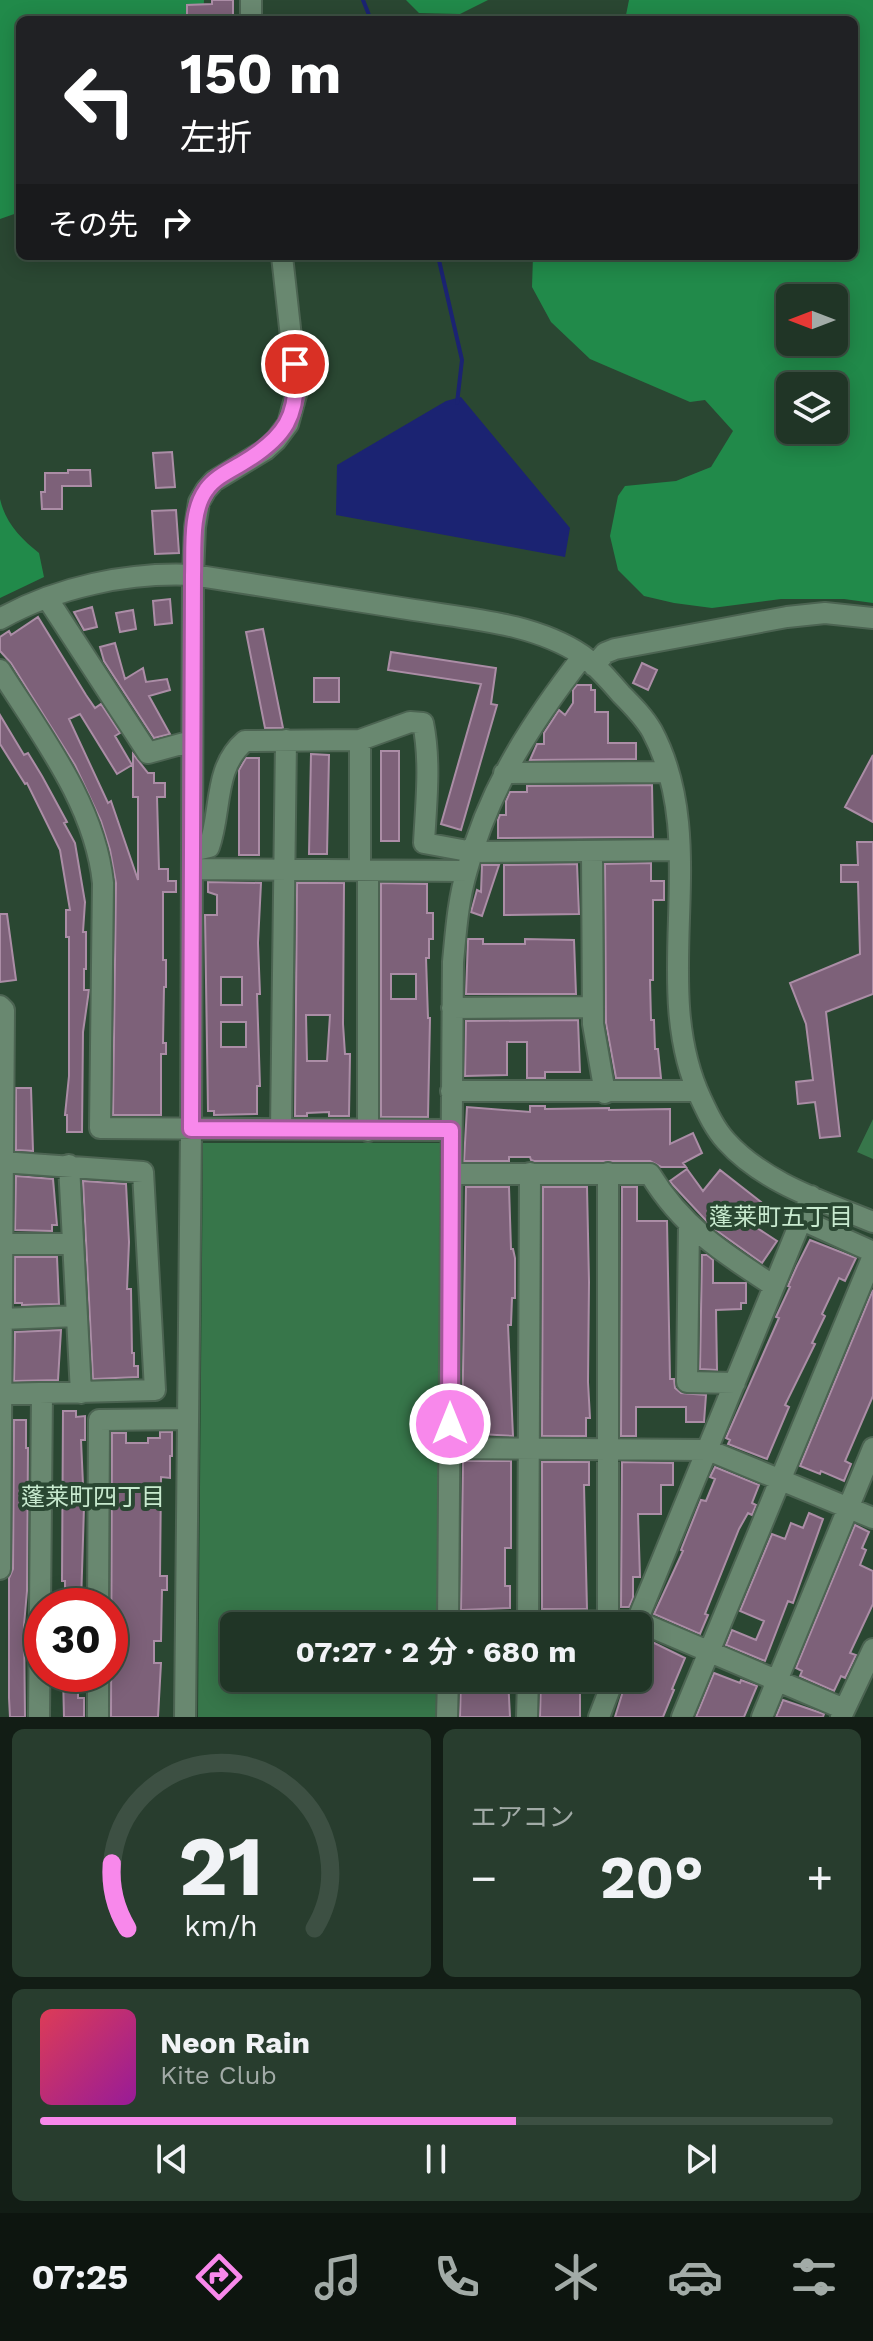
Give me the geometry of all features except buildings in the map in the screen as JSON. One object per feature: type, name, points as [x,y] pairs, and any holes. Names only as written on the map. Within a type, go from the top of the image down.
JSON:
[{"type":"street","points":[[185,1717],[195,527],[199,502],[214,481],[265,450],[288,424],[297,391],[282,260]]},
{"type":"street","points":[[0,619],[47,598],[84,587],[154,575],[193,575],[511,625],[564,645],[589,661],[650,728],[667,772],[676,816],[678,850],[680,1032],[685,1059],[713,1123],[731,1146],[768,1175],[873,1222]]},
{"type":"street","points":[[47,598],[148,753],[192,741]]},
{"type":"street","points":[[448,1612],[453,962],[470,862],[504,773],[539,713],[589,661],[605,653],[787,617],[825,613],[873,618]]},
{"type":"street","points":[[0,670],[78,798],[101,863],[100,1128],[451,1130]]},
{"type":"street","points":[[192,860],[209,847],[221,780],[233,751],[245,741],[360,740],[410,722],[423,723],[427,761],[424,843],[470,862]]},
{"type":"street","points":[[281,1129],[286,740]]},
{"type":"street","points":[[360,740],[368,1131]]},
{"type":"street","points":[[504,773],[667,772]]},
{"type":"street","points":[[192,860],[284,869],[364,870],[592,851],[678,850]]},
{"type":"street","points":[[592,851],[595,1045],[605,1093]]},
{"type":"street","points":[[0,1006],[4,1010],[0,1569]]},
{"type":"street","points":[[452,1008],[593,1007]]},
{"type":"street","points":[[451,1091],[697,1091]]},
{"type":"street","points":[[1,1394],[155,1390],[143,1172],[2,1162]]},
{"type":"street","points":[[69,1165],[81,1393]]},
{"type":"street","points":[[528,1612],[530,1173]]},
{"type":"street","points":[[608,1173],[608,1612]]},
{"type":"street","points":[[451,1174],[650,1174],[668,1202],[689,1225],[774,1286]]},
{"type":"street","points":[[641,1612],[811,1196]]},
{"type":"street","points":[[682,1717],[873,1254],[802,1220]]},
{"type":"street","points":[[689,1225],[687,1382],[735,1383]]},
{"type":"street","points":[[2,1244],[73,1244]]},
{"type":"street","points":[[2,1319],[77,1316]]},
{"type":"street","points":[[39,1717],[42,1393]]},
{"type":"street","points":[[98,1588],[99,1420],[188,1419]]},
{"type":"street","points":[[450,1448],[708,1450],[873,1518]]},
{"type":"street","points":[[762,1717],[873,1448]]},
{"type":"street","points":[[652,1630],[777,1680],[843,1713],[873,1649]]},
{"type":"street","points":[[98,1692],[98,1717]]},
{"type":"street","points":[[447,1717],[448,1692]]},
{"type":"street","points":[[527,1717],[528,1692]]},
{"type":"street","points":[[599,1717],[609,1692]]},
{"type":"green space","points":[[0,0],[204,0],[203,16],[16,16],[16,213],[0,219]]},
{"type":"green space","points":[[406,0],[488,0],[460,14],[419,13]]},
{"type":"green space","points":[[629,0],[873,0],[873,603],[844,599],[781,599],[712,608],[644,596],[618,570],[610,536],[618,496],[625,486],[676,481],[711,467],[733,431],[705,400],[690,402],[590,359],[551,322],[532,287],[533,260],[858,260],[858,16],[626,16]]},
{"type":"green space","points":[[0,499],[15,529],[39,553],[44,577],[0,598]]},
{"type":"green space","points":[[873,1119],[873,1159],[857,1152]]},
{"type":"green space","points":[[203,1143],[440,1143],[440,1612],[220,1612],[220,1692],[440,1692],[440,1717],[198,1717]]},
{"type":"shaded area","points":[[461,397],[570,528],[565,557],[336,515],[337,465],[446,401]]},
{"type":"waterway","points":[[363,0],[369,16]]},
{"type":"waterway","points":[[439,260],[462,360],[457,403]]},
{"type":"district","name":"蓬莱町五丁目","points":[[781,1217]]},
{"type":"district","name":"蓬莱町四丁目","points":[[93,1497]]},
{"type":"route","points":[[295,364],[297,391],[288,424],[265,450],[214,481],[199,502],[195,527],[191,1129],[451,1130],[450,1424]]}]
